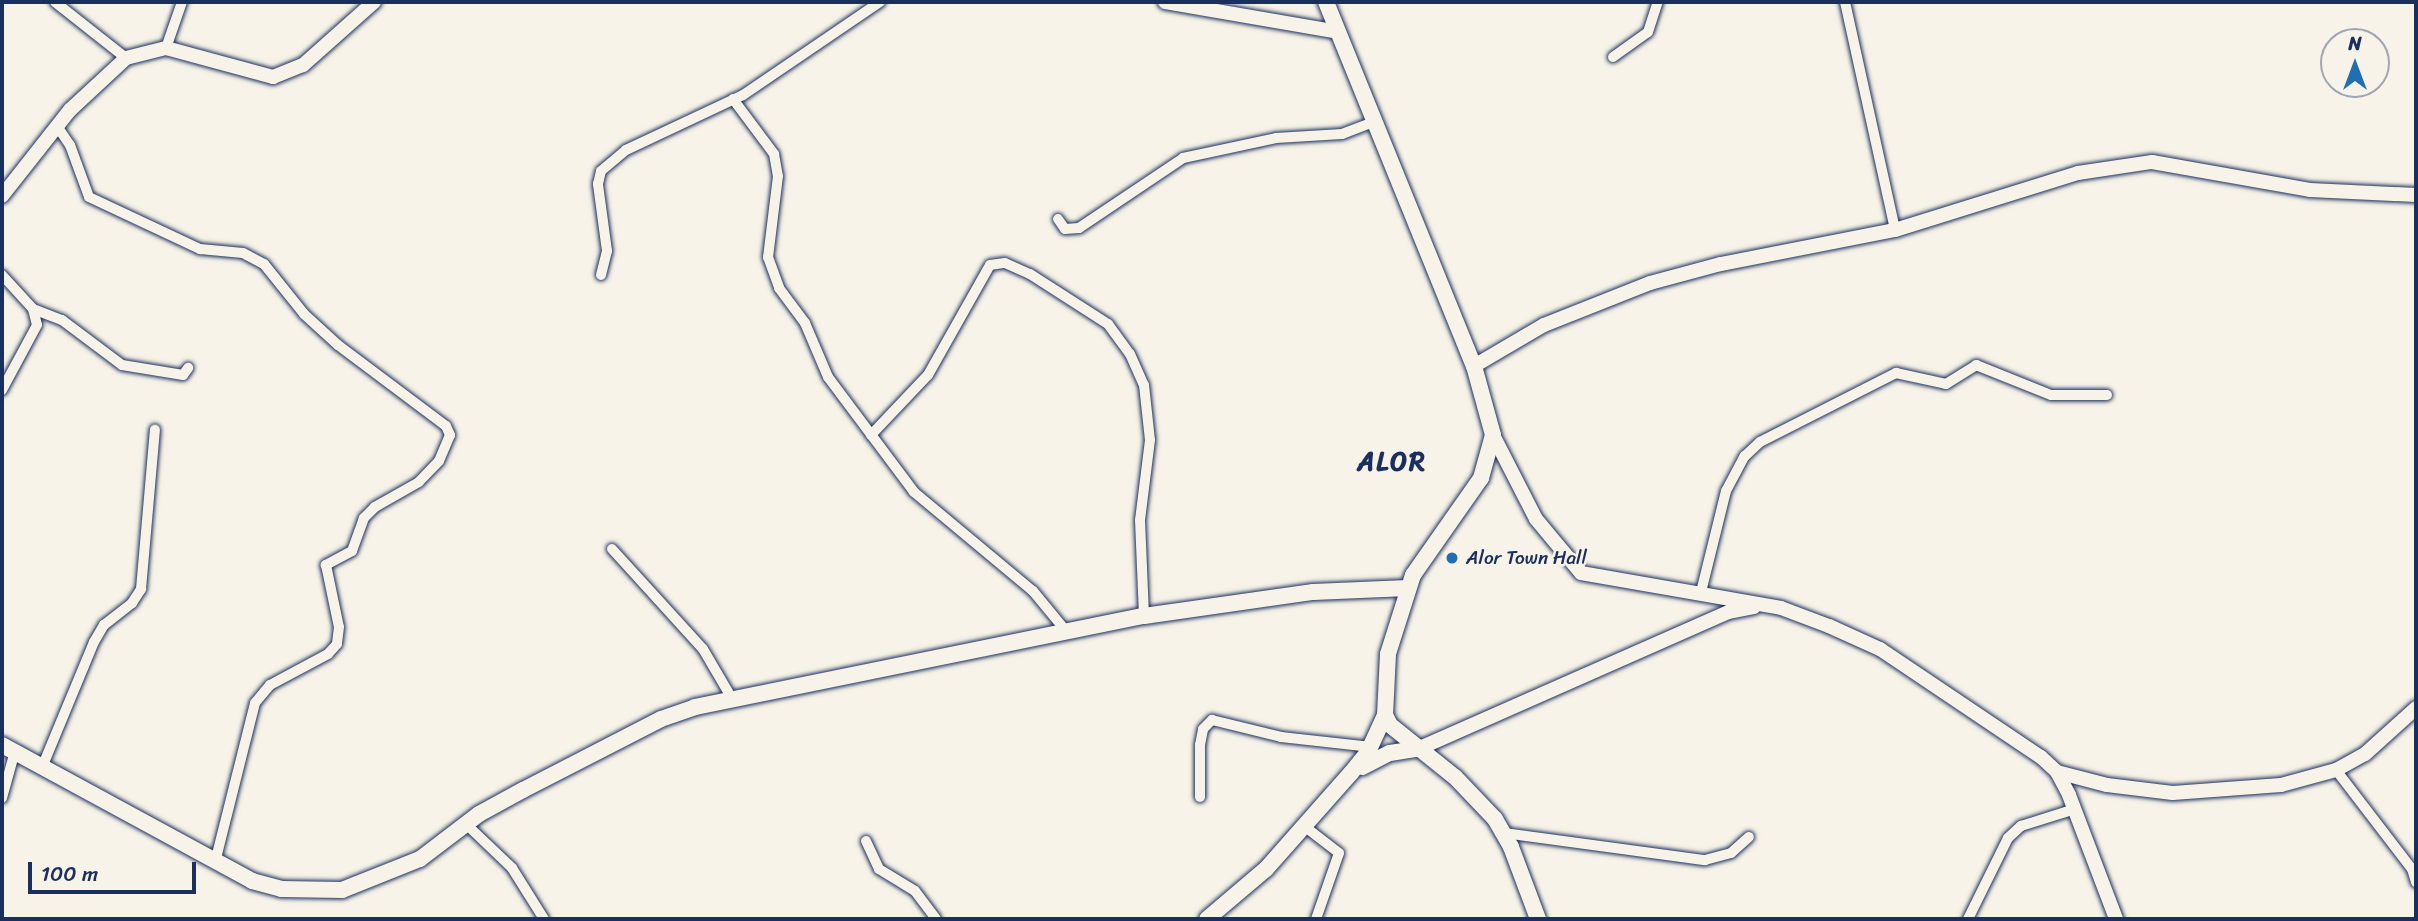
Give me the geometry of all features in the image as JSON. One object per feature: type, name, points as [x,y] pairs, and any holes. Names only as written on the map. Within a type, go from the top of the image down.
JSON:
[{"type":"main road","points":[[1206,919],[1266,869],[1371,747],[1385,715],[1388,654],[1408,588],[1436,539],[1481,478],[1493,435],[1474,366],[1326,2]]},
{"type":"main road","points":[[8,748],[215,862],[281,889],[342,890],[420,859],[466,824],[661,719],[731,697],[1144,616],[1313,592],[1408,588]]},
{"type":"main road","points":[[1385,715],[1393,729],[1478,797],[1504,833],[1538,919]]},
{"type":"main road","points":[[1350,774],[1390,752],[1420,748]]},
{"type":"street","points":[[55,2],[126,58]]},
{"type":"street","points":[[166,48],[182,2]]},
{"type":"street","points":[[2,196],[57,127],[101,78],[126,58],[166,48],[273,77],[303,65],[374,2]]},
{"type":"street","points":[[601,275],[607,251],[598,184],[601,172],[626,150],[733,99],[880,2]]},
{"type":"street","points":[[1165,2],[1338,32]]},
{"type":"street","points":[[1613,57],[1648,32],[1658,2]]},
{"type":"street","points":[[1845,2],[1895,230]]},
{"type":"street","points":[[733,99],[774,154],[778,176],[768,257],[779,288],[805,323],[828,377],[914,492],[1033,591],[1066,631]]},
{"type":"street","points":[[1058,219],[1065,229],[1079,228],[1184,158],[1276,138],[1342,134],[1374,122]]},
{"type":"street","points":[[57,127],[70,145],[89,197],[188,244],[243,253],[264,264],[304,314],[338,345],[446,426],[450,435],[439,461],[419,482],[375,507],[364,517],[352,551],[326,565],[339,627],[337,644],[328,654],[270,685],[255,703],[215,862]]},
{"type":"street","points":[[1474,366],[1544,326],[1650,283],[1721,264],[1895,230],[2078,173],[2152,162],[2310,190],[2416,195]]},
{"type":"street","points":[[871,435],[928,375],[990,265],[1005,263],[1030,274],[1108,324],[1130,354],[1144,385],[1150,440],[1140,520],[1144,616]]},
{"type":"street","points":[[2,275],[33,309],[62,320],[122,365],[183,375],[188,368]]},
{"type":"street","points":[[2,390],[32,341],[37,325],[33,309]]},
{"type":"street","points":[[1700,592],[1726,491],[1745,456],[1760,442],[1896,373],[1946,384],[1976,365],[2051,395],[2107,395]]},
{"type":"street","points":[[43,765],[94,642],[104,625],[132,603],[141,589],[155,430]]},
{"type":"street","points":[[1493,435],[1536,519],[1581,573],[1628,584],[1700,592],[1765,606],[1829,626],[1880,649],[2018,741],[2057,772],[2107,785],[2174,793],[2281,785],[2336,770],[2365,754],[2416,708]]},
{"type":"street","points":[[612,549],[703,649],[731,697]]},
{"type":"street","points":[[1717,618],[1724,607],[1718,597]]},
{"type":"street","points":[[1420,748],[1717,618],[1765,606]]},
{"type":"street","points":[[1200,797],[1200,745],[1203,729],[1212,720],[1281,737],[1371,747]]},
{"type":"street","points":[[2,798],[8,748]]},
{"type":"street","points":[[2336,770],[2412,869],[2416,882]]},
{"type":"street","points":[[2057,772],[2075,809],[2116,919]]},
{"type":"street","points":[[1968,919],[2008,838],[2021,827],[2075,809]]},
{"type":"street","points":[[466,824],[512,868],[544,919]]},
{"type":"street","points":[[1304,826],[1339,853],[1316,919]]},
{"type":"street","points":[[1504,833],[1705,860],[1731,853],[1749,837]]},
{"type":"street","points":[[866,841],[880,869],[915,891],[936,919]]},
{"type":"place","name":"Alor Town Hall","points":[[1452,558]]},
{"type":"district","name":"ALOR","points":[[1392,462]]}]
